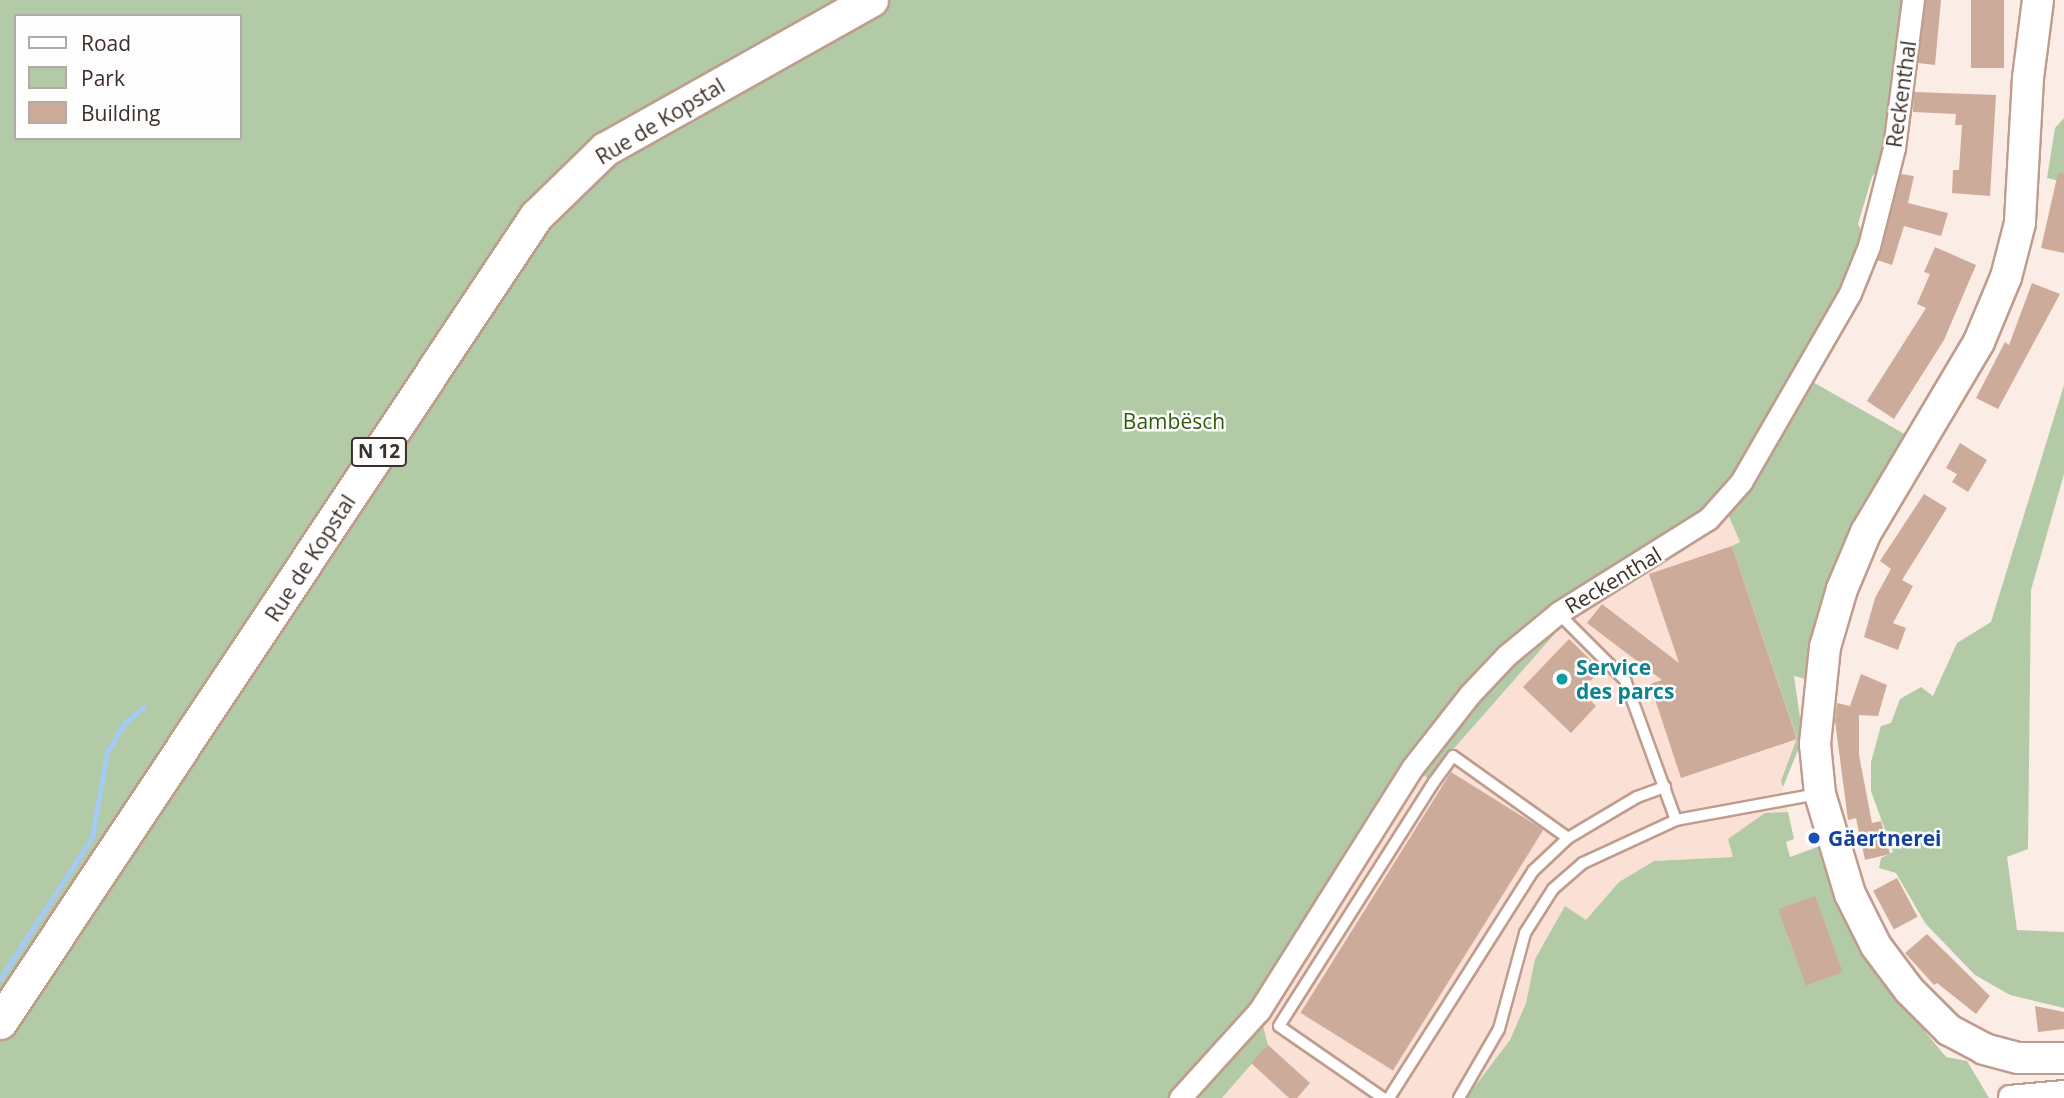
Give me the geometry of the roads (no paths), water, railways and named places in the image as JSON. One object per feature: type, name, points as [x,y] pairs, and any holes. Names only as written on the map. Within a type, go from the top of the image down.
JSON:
[{"type":"main road","name":"Rue de Kopstal","points":[[0,1022],[536,216],[605,149],[871,0]]},
{"type":"main road","points":[[2038,0],[2028,78],[2020,223],[2006,277],[1979,342],[1866,532],[1842,589],[1825,647],[1817,700],[1820,794],[1850,894],[1876,946],[1909,990],[1949,1030],[1984,1049],[2018,1058],[2064,1058]]},
{"type":"street","name":"Reckenthal","points":[[1180,1098],[1259,1011],[1390,803],[1470,694],[1507,655],[1558,613],[1708,520],[1741,482],[1804,378],[1869,246],[1894,148],[1913,0]]},
{"type":"street","points":[[2009,1096],[2064,1091]]},
{"type":"lane","points":[[1558,613],[1625,680],[1676,820]]},
{"type":"lane","points":[[1279,1026],[1453,756],[1568,838]]},
{"type":"lane","points":[[1389,1098],[1533,870],[1568,838],[1637,797],[1665,787]]},
{"type":"lane","points":[[1459,1098],[1499,1029],[1525,933],[1553,889],[1583,863],[1676,820],[1820,794]]},
{"type":"lane","points":[[1390,803],[1412,816]]},
{"type":"lane","points":[[1259,1011],[1383,1098]]},
{"type":"waterway","points":[[0,979],[92,837],[107,752],[123,725],[144,706]]},
{"type":"place","name":"Service des parcs","points":[[1562,679]]},
{"type":"place","name":"Gäertnerei","points":[[1814,838]]},
{"type":"park label","name":"Bambësch","points":[[1174,421]]}]
